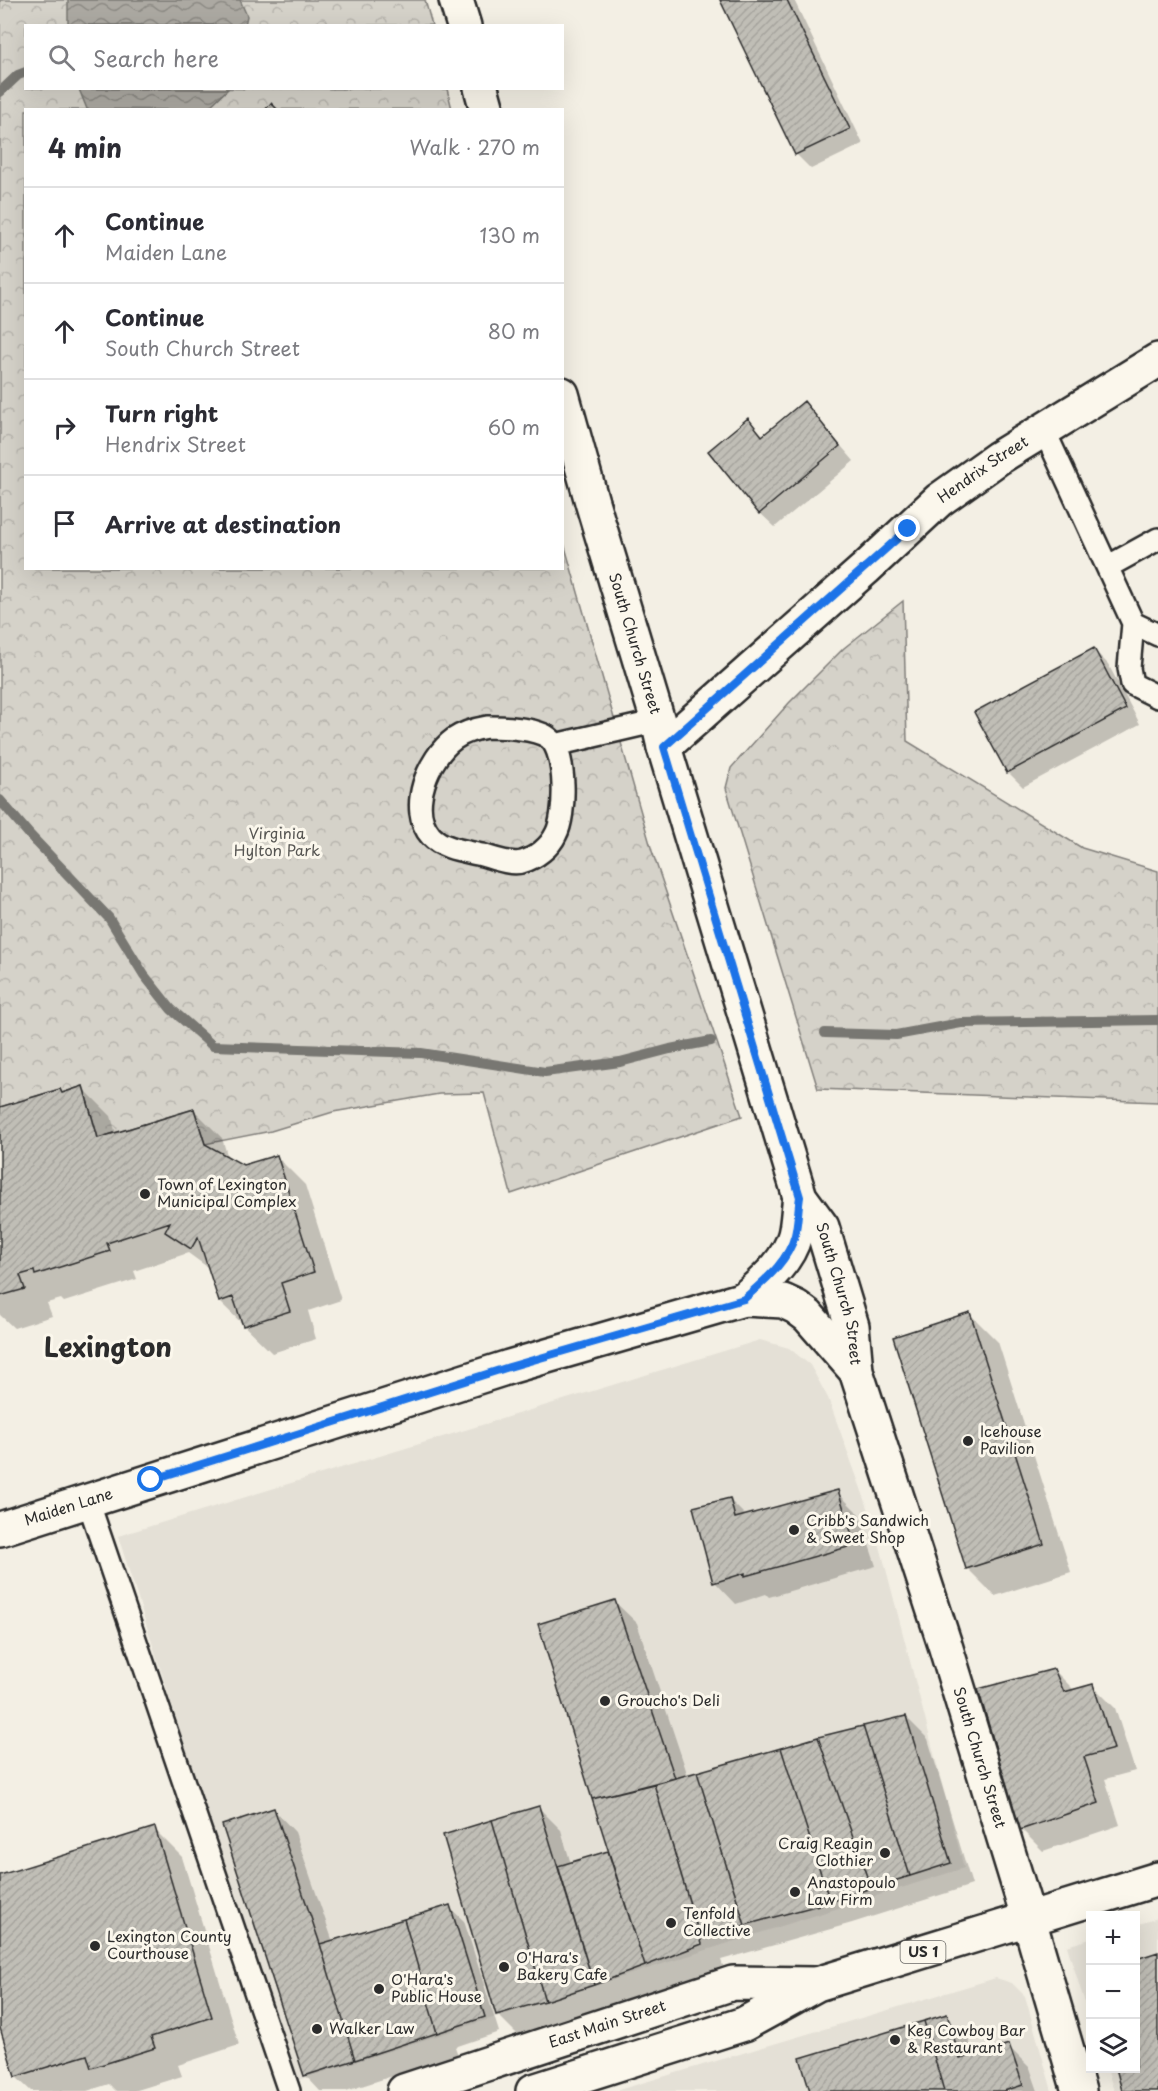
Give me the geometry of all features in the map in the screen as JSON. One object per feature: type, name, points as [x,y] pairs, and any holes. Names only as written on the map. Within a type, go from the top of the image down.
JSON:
[{"type":"main road","points":[[456,0],[463,24]]},
{"type":"main road","points":[[482,90],[487,108]]},
{"type":"main road","name":"Hendrix Street","points":[[661,734],[857,577],[939,501],[998,458],[1158,360]]},
{"type":"main road","name":"South Church Street","points":[[564,401],[592,502],[800,1197],[822,1227],[852,1326],[856,1371],[940,1630],[1029,1920],[1078,2091]]},
{"type":"main road","name":"Maiden Lane","points":[[0,1529],[500,1370],[744,1299],[770,1275],[786,1255],[795,1236],[800,1197]]},
{"type":"main road","points":[[744,1299],[783,1301],[796,1307],[808,1316],[856,1371]]},
{"type":"main road","name":"US 1","points":[[1029,1920],[1158,1880]]},
{"type":"main road","name":"East Main Street","points":[[533,2091],[744,2024],[817,1984],[1029,1920]]},
{"type":"main road","name":"East Main Street","points":[[404,2091],[733,1983],[817,1984]]},
{"type":"lane","points":[[1044,430],[1109,566],[1133,623],[1129,668],[1132,684],[1140,690],[1158,696]]},
{"type":"lane","points":[[1109,566],[1158,539]]},
{"type":"lane","points":[[1133,623],[1158,635]]},
{"type":"lane","points":[[502,727],[539,733],[549,738],[555,745],[563,771],[561,821],[557,833],[542,852],[520,862],[510,861],[452,848],[432,837],[421,811],[422,798],[436,757],[453,740],[469,730],[502,727]]},
{"type":"lane","points":[[555,745],[661,734]]},
{"type":"lane","points":[[88,1501],[290,2091]]},
{"type":"shaded area","points":[[760,1340],[789,1348],[810,1365],[828,1398],[875,1527],[964,1868],[292,2082],[118,1536]]},
{"type":"shaded area","points":[[1158,1918],[1158,2091],[1114,2091],[1108,2073],[1140,2073],[1140,1924]]},
{"type":"shaded area","points":[[1086,1940],[1086,2006],[1067,1946]]},
{"type":"shaded area","points":[[996,1978],[1012,1983],[1025,1996],[1052,2091],[615,2091]]},
{"type":"green space","name":"Virginia Hylton Park","points":[[0,0],[425,0],[432,24],[24,24],[24,90],[447,90],[452,108],[24,108],[24,570],[564,570],[564,543],[652,851],[742,1116],[511,1194],[484,1093],[439,1094],[333,1112],[271,1131],[205,1144],[194,1109],[98,1138],[83,1086],[62,1093],[60,1089],[0,1107]]},
{"type":"green space","points":[[903,601],[907,741],[1082,848],[1158,871],[1158,1102],[818,1089],[726,788],[731,768],[789,703],[844,648]]},
{"type":"water","points":[[68,0],[240,0],[247,16],[245,24],[68,24]]},
{"type":"water","points":[[79,90],[227,90],[208,108],[87,108]]},
{"type":"building","points":[[720,0],[787,0],[850,129],[795,155]]},
{"type":"building","points":[[271,103],[276,108],[267,108]]},
{"type":"building","points":[[804,401],[840,446],[759,514],[708,451],[748,418],[762,436]]},
{"type":"building","points":[[1094,648],[1126,709],[1007,773],[974,712]]},
{"type":"building","name":"Town of Lexington Municipal Complex","points":[[83,1086],[98,1138],[194,1109],[205,1144],[243,1165],[277,1155],[314,1272],[281,1283],[290,1311],[243,1326],[233,1297],[219,1302],[198,1237],[191,1249],[165,1232],[170,1222],[107,1243],[110,1251],[35,1275],[34,1271],[20,1275],[25,1289],[0,1296],[0,1107],[60,1089],[62,1093]]},
{"type":"building","name":"Icehouse Pavilion","points":[[970,1312],[1044,1544],[966,1569],[893,1337]]},
{"type":"building","points":[[838,1490],[855,1545],[713,1583],[693,1507],[730,1498],[735,1518]]},
{"type":"building","name":"Groucho's Deli","points":[[615,1600],[675,1778],[592,1799],[538,1624]]},
{"type":"building","points":[[1054,1669],[1064,1692],[1093,1684],[1114,1749],[1084,1757],[1099,1803],[1020,1830],[978,1689]]},
{"type":"building","points":[[906,1716],[951,1863],[910,1876],[863,1726]]},
{"type":"building","points":[[863,1726],[910,1876],[871,1888],[818,1737]]},
{"type":"building","points":[[818,1737],[871,1888],[830,1902],[781,1748]]},
{"type":"building","points":[[781,1748],[830,1902],[745,1925],[697,1772]]},
{"type":"building","points":[[697,1772],[745,1925],[700,1938],[654,1784]]},
{"type":"building","points":[[654,1784],[702,1944],[645,1966],[592,1799]]},
{"type":"building","points":[[539,1806],[594,1985],[545,2001],[492,1820]]},
{"type":"building","points":[[274,1808],[320,1944],[355,2060],[304,2076],[222,1825]]},
{"type":"building","points":[[492,1820],[545,2001],[496,2015],[443,1835]]},
{"type":"building","name":"Lexington County Courthouse","points":[[155,1827],[212,2017],[151,2037],[155,2048],[91,2068],[87,2055],[15,2077],[0,2028],[0,1875]]},
{"type":"building","points":[[608,1851],[645,1966],[594,1985],[558,1866]]},
{"type":"building","points":[[450,1905],[485,2017],[437,2033],[404,1919]]},
{"type":"building","name":"O'Hara's Public House","points":[[404,1919],[437,2033],[355,2060],[320,1944]]},
{"type":"building","points":[[1158,1952],[1158,2091],[1122,2091],[1117,2073],[1140,2073],[1140,1958]]},
{"type":"building","points":[[947,2014],[960,2059],[1009,2044],[1023,2085],[1004,2091],[944,2091],[924,2021]]},
{"type":"building","name":"Keg Cowboy Bar & Restaurant","points":[[924,2021],[944,2091],[810,2091],[800,2058]]},
{"type":"waterway","points":[[0,92],[18,75],[24,73]]},
{"type":"waterway","points":[[0,800],[109,918],[144,975],[171,1009],[213,1046],[421,1053],[545,1072],[620,1062],[711,1041]]},
{"type":"waterway","points":[[825,1033],[896,1035],[961,1023],[1158,1020]]},
{"type":"place","name":"Town of Lexington Municipal Complex","points":[[145,1194]]},
{"type":"place","name":"Icehouse Pavilion","points":[[968,1441]]},
{"type":"place","name":"Cribb's Sandwich & Sweet Shop","points":[[794,1530]]},
{"type":"place","name":"Groucho's Deli","points":[[605,1701]]},
{"type":"place","name":"Craig Reagin Clothier","points":[[885,1853]]},
{"type":"place","name":"Anastopoulo Law Firm","points":[[795,1892]]},
{"type":"place","name":"Tenfold Collective","points":[[671,1923]]},
{"type":"place","name":"Lexington County Courthouse","points":[[95,1946]]},
{"type":"place","name":"O'Hara's Bakery Cafe","points":[[504,1967]]},
{"type":"place","name":"O'Hara's Public House","points":[[379,1989]]},
{"type":"place","name":"Walker Law","points":[[317,2029]]},
{"type":"place","name":"Keg Cowboy Bar & Restaurant","points":[[895,2040]]},
{"type":"district","name":"Lexington","points":[[108,1348]]},
{"type":"route","points":[[151,1480],[509,1367],[744,1299],[770,1275],[786,1255],[795,1236],[800,1197],[664,747],[712,707],[908,529]]}]
